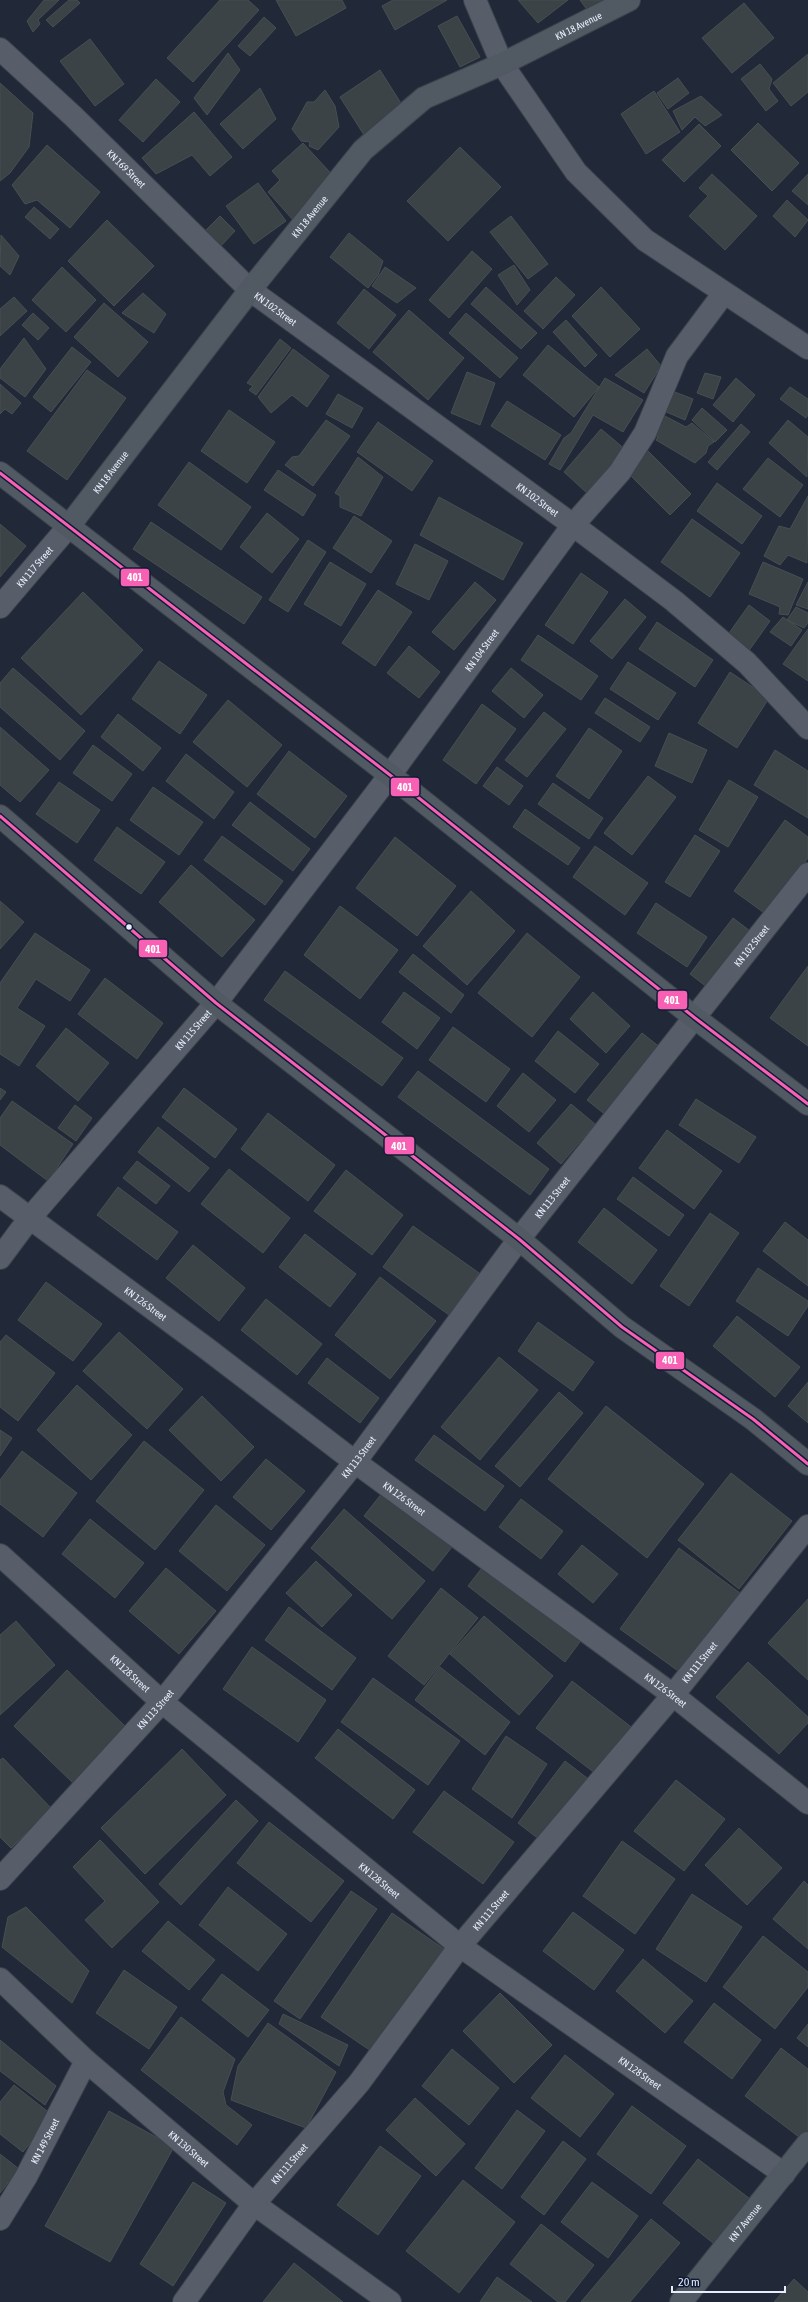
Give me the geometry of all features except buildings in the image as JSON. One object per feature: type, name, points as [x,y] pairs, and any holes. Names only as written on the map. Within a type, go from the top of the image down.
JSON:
[{"type":"main road","name":"KN 18 Avenue","points":[[69,526],[250,290],[363,150],[424,98],[502,64],[629,0]]},
{"type":"main road","points":[[0,474],[390,775],[695,1018],[808,1104]]},
{"type":"main road","points":[[0,816],[216,1002],[519,1239],[622,1327],[753,1419],[808,1464]]},
{"type":"main road","name":"KN 7 Avenue","points":[[682,2302],[808,2144]]},
{"type":"street","points":[[475,0],[502,64],[576,172],[646,240],[808,348]]},
{"type":"street","name":"KN 169 Street","points":[[0,49],[73,116],[250,290]]},
{"type":"street","name":"KN 102 Street","points":[[250,290],[573,525],[674,601],[746,663],[808,728]]},
{"type":"street","name":"KN 104 Street","points":[[390,775],[573,525],[620,472],[641,440],[677,356],[724,293]]},
{"type":"street","name":"KN 117 Street","points":[[0,607],[69,526]]},
{"type":"street","name":"KN 115 Street","points":[[0,1258],[29,1219],[216,1002],[390,775]]},
{"type":"street","name":"KN 102 Street","points":[[695,1018],[808,874]]},
{"type":"street","name":"KN 113 Street","points":[[0,1878],[162,1702],[355,1462],[519,1239],[695,1018]]},
{"type":"street","name":"KN 126 Street","points":[[0,1196],[29,1219],[206,1348],[355,1462],[673,1695],[808,1803]]},
{"type":"street","name":"KN 111 Street","points":[[184,2302],[254,2204],[359,2083],[460,1946],[673,1695],[808,1526]]},
{"type":"street","name":"KN 128 Street","points":[[0,1555],[162,1702],[460,1946],[784,2174]]},
{"type":"street","name":"KN 130 Street","points":[[0,1979],[86,2061],[254,2204],[390,2302]]},
{"type":"street","name":"KN 149 Street","points":[[0,2219],[26,2177],[86,2061]]},
{"type":"transit line","name":"401","points":[[0,473],[390,775],[695,1018],[808,1104]]},
{"type":"transit line","name":"401","points":[[0,816],[216,1003],[519,1239],[622,1327],[753,1419],[808,1464]]}]
